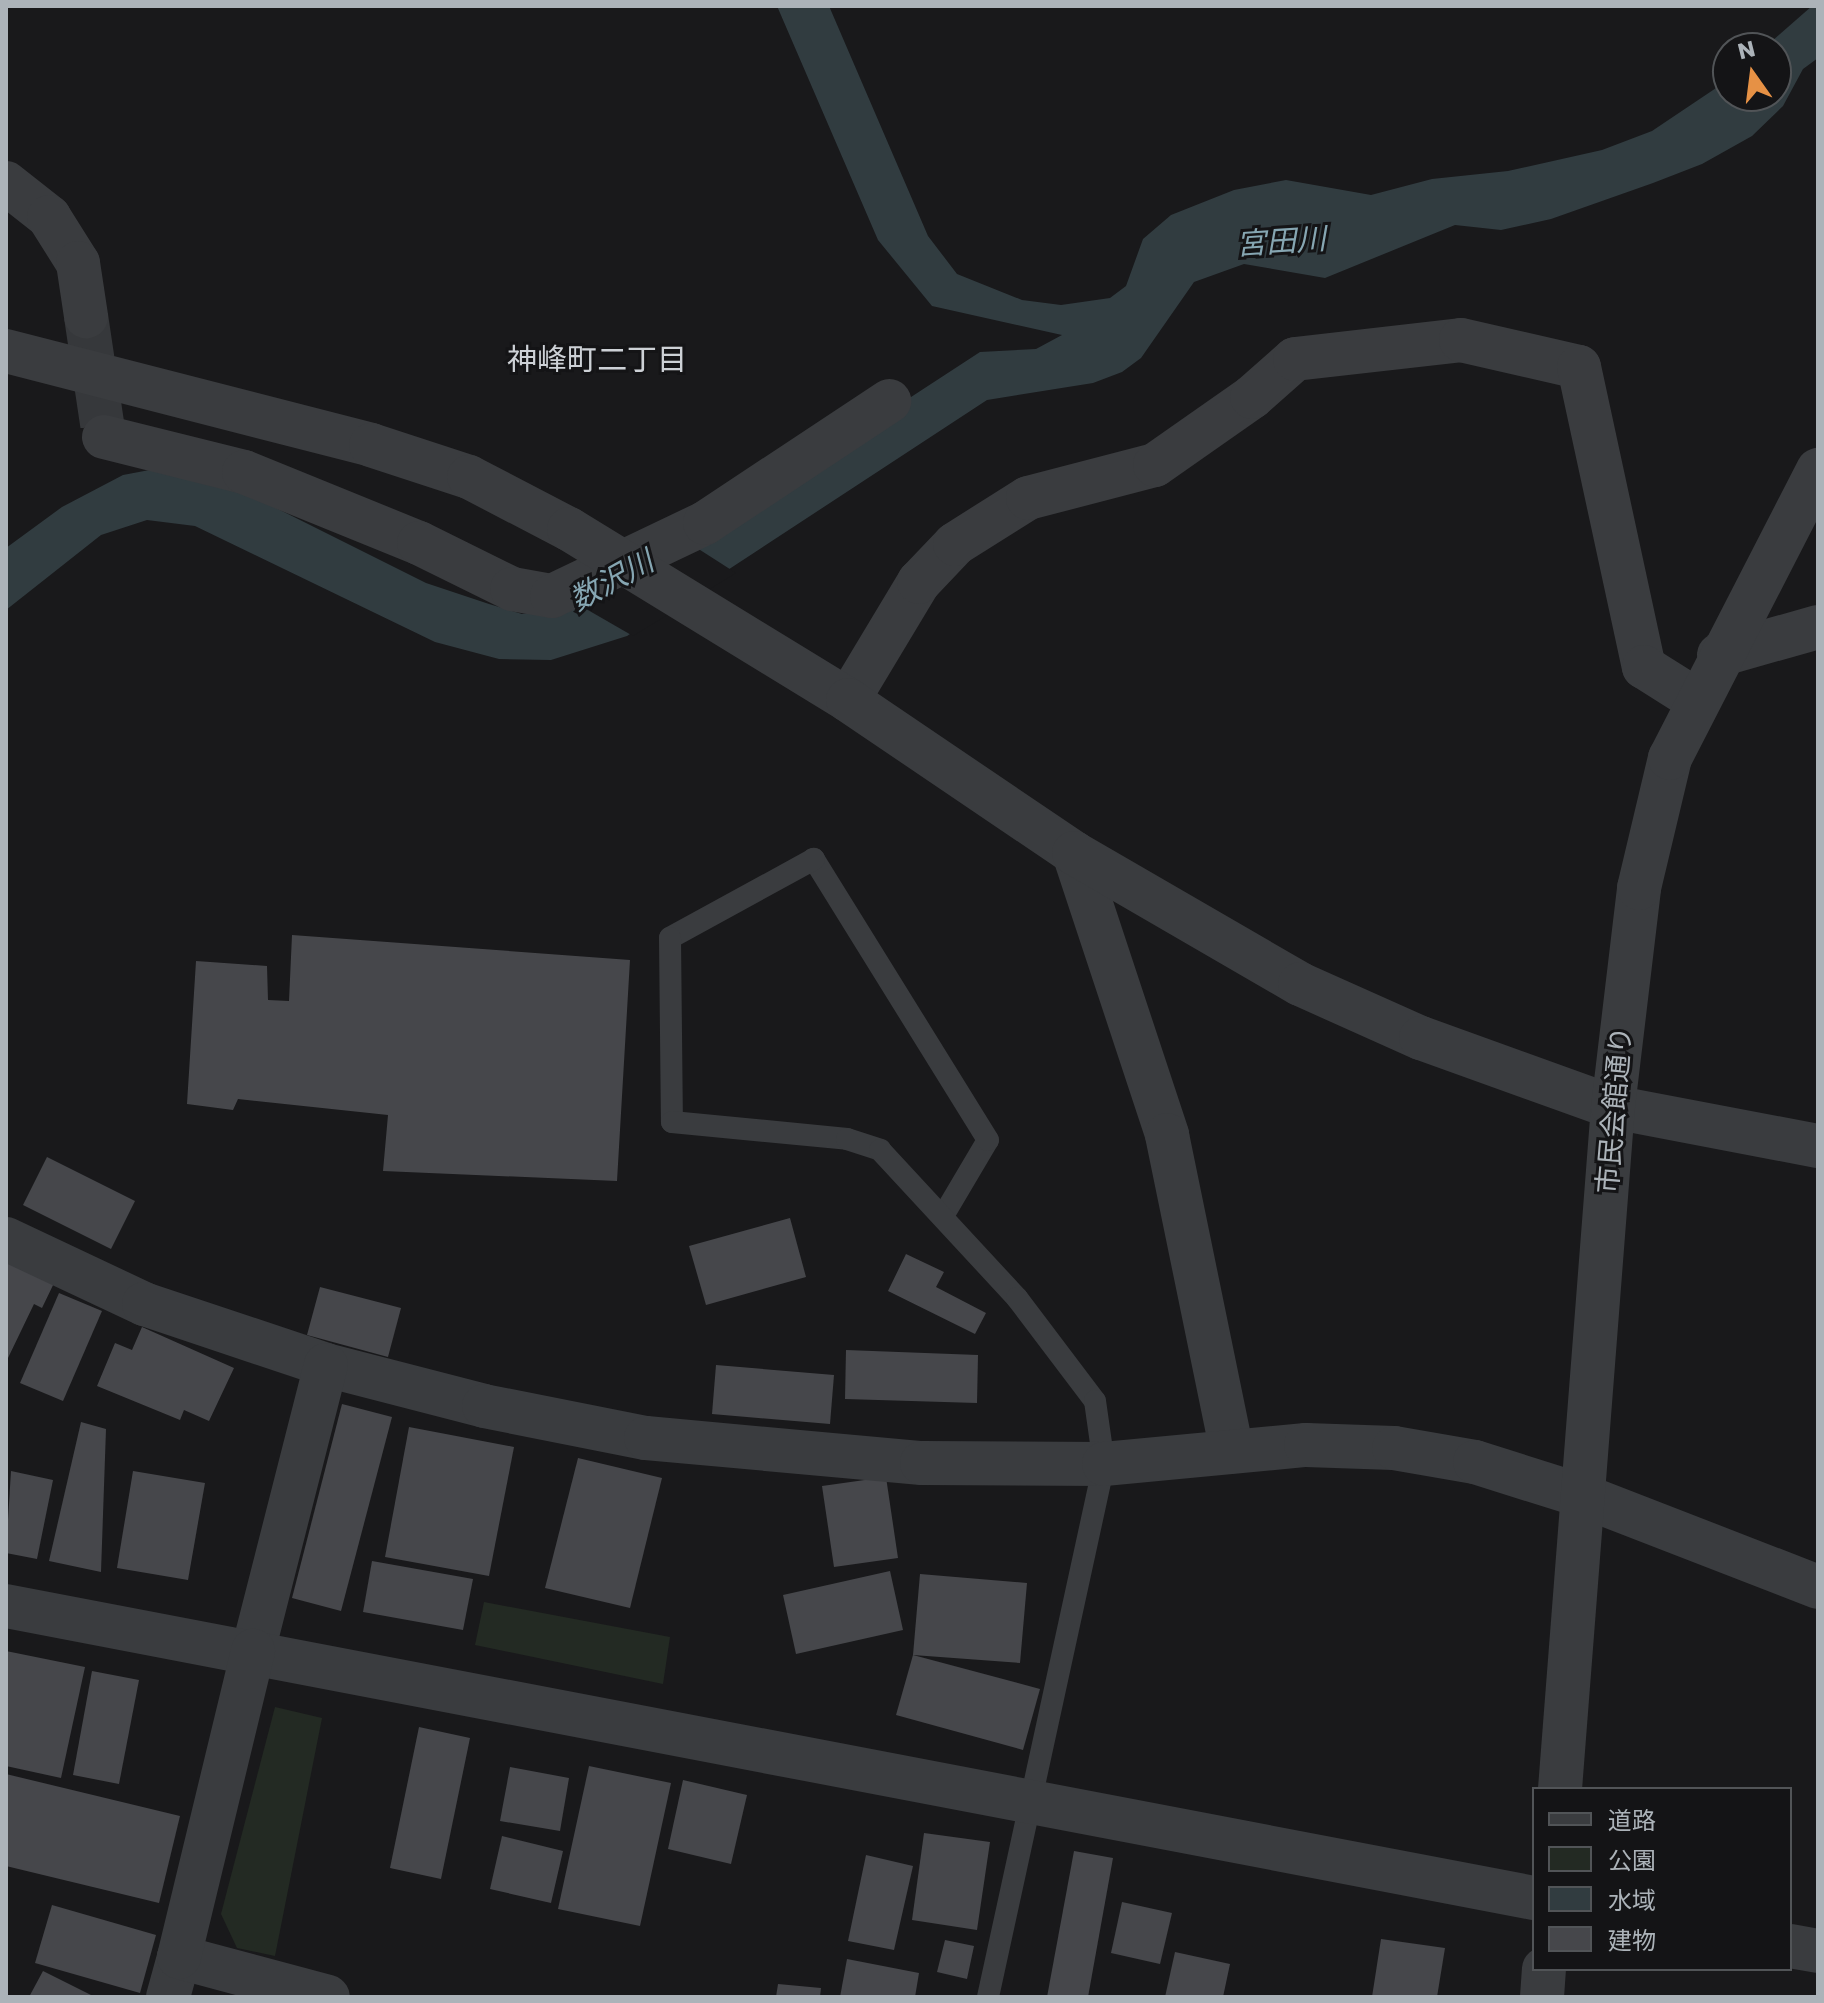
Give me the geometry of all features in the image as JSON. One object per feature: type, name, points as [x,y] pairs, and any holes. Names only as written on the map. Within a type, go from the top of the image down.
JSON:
[{"type":"street","points":[[6,183],[49,217],[78,263],[86,316]]},
{"type":"street","points":[[848,700],[919,582],[955,544],[1028,498],[1155,465],[1252,397],[1295,359],[1461,340],[1579,367],[1644,667],[1698,701]]},
{"type":"street","points":[[6,351],[371,445],[469,477],[569,529],[848,700],[1074,853],[1300,984],[1421,1038],[1613,1107],[1818,1146]]},
{"type":"street","points":[[104,437],[244,472],[419,543],[512,589],[552,596],[705,523],[889,401]]},
{"type":"street","name":"市民会館通り","points":[[1560,1787],[1586,1497],[1613,1107],[1639,888],[1670,758],[1719,655],[1818,470]]},
{"type":"street","points":[[1719,655],[1818,627]]},
{"type":"street","points":[[1074,853],[1167,1135],[1232,1451]]},
{"type":"street","points":[[6,1239],[144,1304],[326,1365],[484,1406],[646,1438],[922,1463],[1104,1464],[1306,1445],[1394,1448],[1475,1462],[1586,1497],[1818,1587]]},
{"type":"street","points":[[326,1365],[174,1977],[328,1997]]},
{"type":"street","points":[[6,1606],[1532,1898]]},
{"type":"street","points":[[1792,1946],[1818,1951]]},
{"type":"street","points":[[1542,1997],[1544,1971]]},
{"type":"lane","points":[[943,1216],[988,1140],[814,859],[670,938],[672,1122],[847,1139],[869,1146],[907,1176],[943,1216],[1017,1298],[1095,1401],[1104,1464],[988,1997]]},
{"type":"green space","points":[[484,1602],[670,1637],[663,1684],[475,1645]]},
{"type":"green space","points":[[275,1707],[322,1718],[275,1956],[237,1948],[221,1914]]},
{"type":"water","name":"宮田川","points":[[777,6],[829,6],[928,236],[957,274],[1022,300],[1061,305],[1110,298],[1126,286],[1143,239],[1171,215],[1234,190],[1286,180],[1371,195],[1432,179],[1508,171],[1602,150],[1652,131],[1712,91],[1712,112],[1777,112],[1752,136],[1702,164],[1551,219],[1501,230],[1455,225],[1325,278],[1244,264],[1194,282],[1141,358],[1122,372],[1093,383],[987,400],[627,636],[551,660],[499,659],[435,642],[195,526],[147,520],[101,535],[6,610],[6,548],[62,507],[123,475],[160,468],[232,486],[426,583],[489,604],[522,614],[577,606],[712,527],[980,352],[1036,349],[1062,335],[932,306],[878,240]]},
{"type":"water","points":[[1812,6],[1818,6],[1818,58],[1803,69],[1792,89],[1792,32],[1782,32]]},
{"type":"pier","points":[[683,539],[736,573],[633,636],[574,602]]},
{"type":"building","points":[[292,935],[630,960],[617,1181],[383,1171],[388,1115],[238,1099],[233,1110],[187,1104],[196,961],[267,966],[268,1000],[289,1001]]},
{"type":"building","points":[[47,1157],[135,1201],[111,1249],[23,1205]]},
{"type":"building","points":[[790,1218],[806,1277],[706,1305],[689,1246]]},
{"type":"building","points":[[906,1254],[944,1272],[936,1287],[986,1313],[975,1334],[888,1291]]},
{"type":"building","points":[[6,1261],[56,1279],[42,1308],[34,1304],[8,1358]]},
{"type":"building","points":[[320,1287],[401,1308],[388,1357],[307,1335]]},
{"type":"building","points":[[59,1293],[102,1311],[63,1401],[20,1383]]},
{"type":"building","points":[[142,1327],[234,1368],[209,1421],[184,1410],[180,1420],[97,1386],[115,1343],[132,1350]]},
{"type":"building","points":[[846,1350],[978,1355],[977,1403],[845,1399]]},
{"type":"building","points":[[716,1365],[834,1375],[830,1424],[712,1414]]},
{"type":"building","points":[[342,1404],[392,1417],[341,1611],[292,1598]]},
{"type":"building","points":[[81,1422],[106,1429],[101,1572],[49,1561]]},
{"type":"building","points":[[409,1427],[514,1447],[489,1576],[385,1557]]},
{"type":"building","points":[[578,1458],[662,1478],[630,1608],[545,1588]]},
{"type":"building","points":[[11,1471],[53,1480],[37,1559],[6,1553]]},
{"type":"building","points":[[133,1471],[205,1483],[188,1580],[117,1568]]},
{"type":"building","points":[[886,1477],[898,1558],[834,1567],[822,1486]]},
{"type":"building","points":[[372,1561],[473,1579],[463,1630],[363,1612]]},
{"type":"building","points":[[890,1571],[903,1630],[796,1654],[783,1595]]},
{"type":"building","points":[[920,1574],[1027,1583],[1020,1663],[913,1655]]},
{"type":"building","points":[[6,1651],[85,1667],[61,1778],[6,1766]]},
{"type":"building","points":[[913,1655],[1040,1689],[1023,1750],[896,1715]]},
{"type":"building","points":[[92,1671],[139,1680],[119,1784],[73,1775]]},
{"type":"building","points":[[419,1727],[470,1738],[441,1879],[390,1868]]},
{"type":"building","points":[[589,1766],[671,1783],[640,1926],[558,1909]]},
{"type":"building","points":[[510,1767],[569,1778],[560,1831],[500,1821]]},
{"type":"building","points":[[6,1774],[180,1816],[159,1903],[6,1866]]},
{"type":"building","points":[[683,1780],[747,1795],[731,1864],[668,1849]]},
{"type":"building","points":[[924,1833],[990,1842],[977,1930],[912,1920]]},
{"type":"building","points":[[502,1836],[563,1851],[551,1903],[490,1889]]},
{"type":"building","points":[[1074,1851],[1113,1858],[1088,1997],[1047,1997]]},
{"type":"building","points":[[866,1855],[913,1866],[894,1950],[848,1941]]},
{"type":"building","points":[[1122,1902],[1172,1913],[1160,1964],[1111,1953]]},
{"type":"building","points":[[52,1905],[156,1935],[140,1993],[35,1963]]},
{"type":"building","points":[[1381,1939],[1445,1948],[1437,1997],[1372,1997]]},
{"type":"building","points":[[945,1940],[974,1946],[967,1979],[937,1972]]},
{"type":"building","points":[[1175,1952],[1230,1964],[1223,1997],[1165,1997]]},
{"type":"building","points":[[847,1959],[919,1973],[915,1997],[840,1997]]},
{"type":"building","points":[[43,1971],[95,1997],[29,1997]]},
{"type":"building","points":[[778,1984],[821,1988],[820,1997],[776,1997]]},
{"type":"tunnel","points":[[86,316],[104,437]]},
{"type":"district","name":"神峰町二丁目","points":[[597,360]]},
{"type":"water label","name":"数沢川","points":[[612,581]]}]
